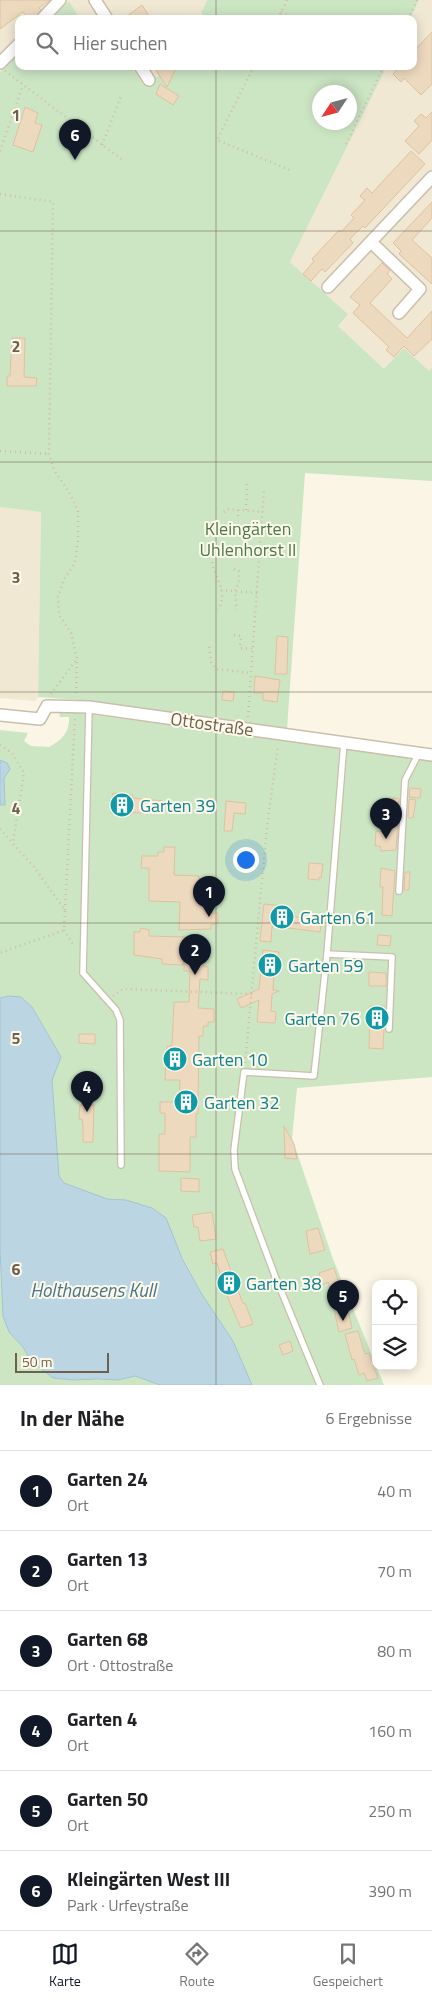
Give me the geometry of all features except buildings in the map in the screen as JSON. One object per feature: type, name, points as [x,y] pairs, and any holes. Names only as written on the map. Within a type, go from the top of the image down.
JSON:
[{"type":"street","points":[[46,15],[60,0]]},
{"type":"street","points":[[95,0],[104,15]]},
{"type":"street","points":[[0,64],[15,48]]},
{"type":"street","points":[[143,70],[149,80]]},
{"type":"street","points":[[328,287],[432,177]]},
{"type":"street","points":[[371,242],[420,290],[398,313]]},
{"type":"street","points":[[0,715],[40,719],[47,706]]},
{"type":"street","name":"Ottostraße","points":[[47,706],[89,706],[432,755]]},
{"type":"lane","points":[[89,706],[83,972],[116,1010],[120,1020],[121,1165]]},
{"type":"lane","points":[[320,1385],[275,1276],[235,1168],[234,1150],[244,1072],[314,1076],[327,954],[344,742]]},
{"type":"lane","points":[[399,891],[405,780],[419,753]]},
{"type":"lane","points":[[327,954],[392,957],[388,1029]]},
{"type":"path","points":[[280,15],[287,0]]},
{"type":"path","points":[[410,15],[416,0]]},
{"type":"path","points":[[281,12],[287,15]]},
{"type":"path","points":[[0,68],[124,161]]},
{"type":"path","points":[[252,70],[217,140],[290,170]]},
{"type":"path","points":[[346,144],[382,70]]},
{"type":"path","points":[[0,151],[23,85]]},
{"type":"path","points":[[102,145],[122,94]]},
{"type":"path","points":[[0,194],[53,202],[48,454],[54,470],[69,492],[78,511],[76,563],[64,579],[58,597],[59,615],[71,633],[77,659],[64,930],[82,957]]},
{"type":"path","points":[[0,451],[48,454]]},
{"type":"path","points":[[246,510],[247,484]]},
{"type":"path","points":[[248,729],[264,488]]},
{"type":"path","points":[[224,512],[227,509],[263,512]]},
{"type":"path","points":[[238,510],[238,519]]},
{"type":"path","points":[[212,562],[222,587],[221,603],[218,610]]},
{"type":"path","points":[[234,569],[239,571],[239,583],[235,591],[236,610]]},
{"type":"path","points":[[221,590],[258,593]]},
{"type":"path","points":[[234,635],[241,636],[240,648],[253,649]]},
{"type":"path","points":[[209,647],[211,662],[216,669],[252,672]]},
{"type":"path","points":[[47,706],[48,698],[77,659]]},
{"type":"path","points":[[244,1072],[267,827],[280,733]]},
{"type":"path","points":[[0,745],[12,753],[24,772],[12,843]]},
{"type":"path","points":[[0,829],[34,867],[65,910]]},
{"type":"path","points":[[0,952],[64,930]]},
{"type":"path","points":[[107,1000],[123,989],[252,994]]},
{"type":"shaded area","points":[[0,0],[207,0],[201,13],[202,15],[77,15],[68,1],[55,15],[15,15],[15,57],[0,72]]},
{"type":"shaded area","points":[[419,0],[432,0],[432,368],[429,371],[384,370],[337,326],[348,314],[290,262],[385,70],[417,70],[417,15],[412,15]]},
{"type":"shaded area","points":[[134,70],[168,70],[144,85]]},
{"type":"shaded area","points":[[0,507],[41,512],[38,697],[35,701],[0,698]]},
{"type":"green space","points":[[207,0],[419,0],[412,15],[202,15],[201,13]]},
{"type":"green space","points":[[69,1],[78,15],[55,15]]},
{"type":"green space","name":"Kleingärten Uhlenhorst II","points":[[15,57],[15,70],[134,70],[144,85],[168,70],[385,70],[357,127],[357,85],[312,85],[312,130],[355,130],[290,262],[348,314],[338,326],[384,369],[404,348],[429,371],[432,368],[432,481],[305,473],[287,729],[81,700],[38,697],[41,512],[0,507],[0,72]]},
{"type":"green space","points":[[59,712],[78,713],[432,759],[432,1077],[297,1088],[292,1138],[333,1259],[372,1355],[372,1370],[378,1370],[384,1385],[252,1385],[233,1341],[201,1293],[174,1241],[126,1200],[107,1199],[87,1192],[64,1183],[59,1176],[52,1080],[61,1057],[32,1007],[21,997],[0,998],[0,805],[5,804],[4,778],[7,763],[0,760],[0,730],[28,733],[24,741],[31,746],[49,747],[67,731],[69,717],[60,717]]},
{"type":"green space","points":[[0,1248],[3,1316],[9,1332],[23,1347],[30,1360],[53,1378],[118,1380],[135,1376],[160,1385],[0,1385]]},
{"type":"water","points":[[0,760],[7,763],[10,769],[4,778],[5,805],[0,805]]},
{"type":"water","name":"Holthausens Kull","points":[[9,996],[21,997],[32,1007],[61,1057],[52,1080],[59,1176],[64,1183],[107,1199],[126,1200],[152,1208],[166,1218],[182,1258],[201,1293],[233,1341],[252,1385],[160,1385],[135,1376],[118,1380],[53,1378],[30,1360],[23,1347],[9,1332],[3,1316],[0,1248],[0,998]]},
{"type":"place","name":"Kleingärten West III","points":[[75,160]]},
{"type":"place","name":"Garten 39","points":[[122,805]]},
{"type":"place","name":"Garten 68","points":[[386,839]]},
{"type":"place","name":"Garten 24","points":[[209,917]]},
{"type":"place","name":"Garten 61","points":[[282,917]]},
{"type":"place","name":"Garten 59","points":[[270,965]]},
{"type":"place","name":"Garten 13","points":[[195,975]]},
{"type":"place","name":"Garten 76","points":[[377,1018]]},
{"type":"place","name":"Garten 10","points":[[175,1059]]},
{"type":"place","name":"Garten 32","points":[[186,1102]]},
{"type":"place","name":"Garten 4","points":[[87,1112]]},
{"type":"place","name":"Garten 38","points":[[229,1283]]},
{"type":"place","name":"Garten 50","points":[[343,1321]]}]
